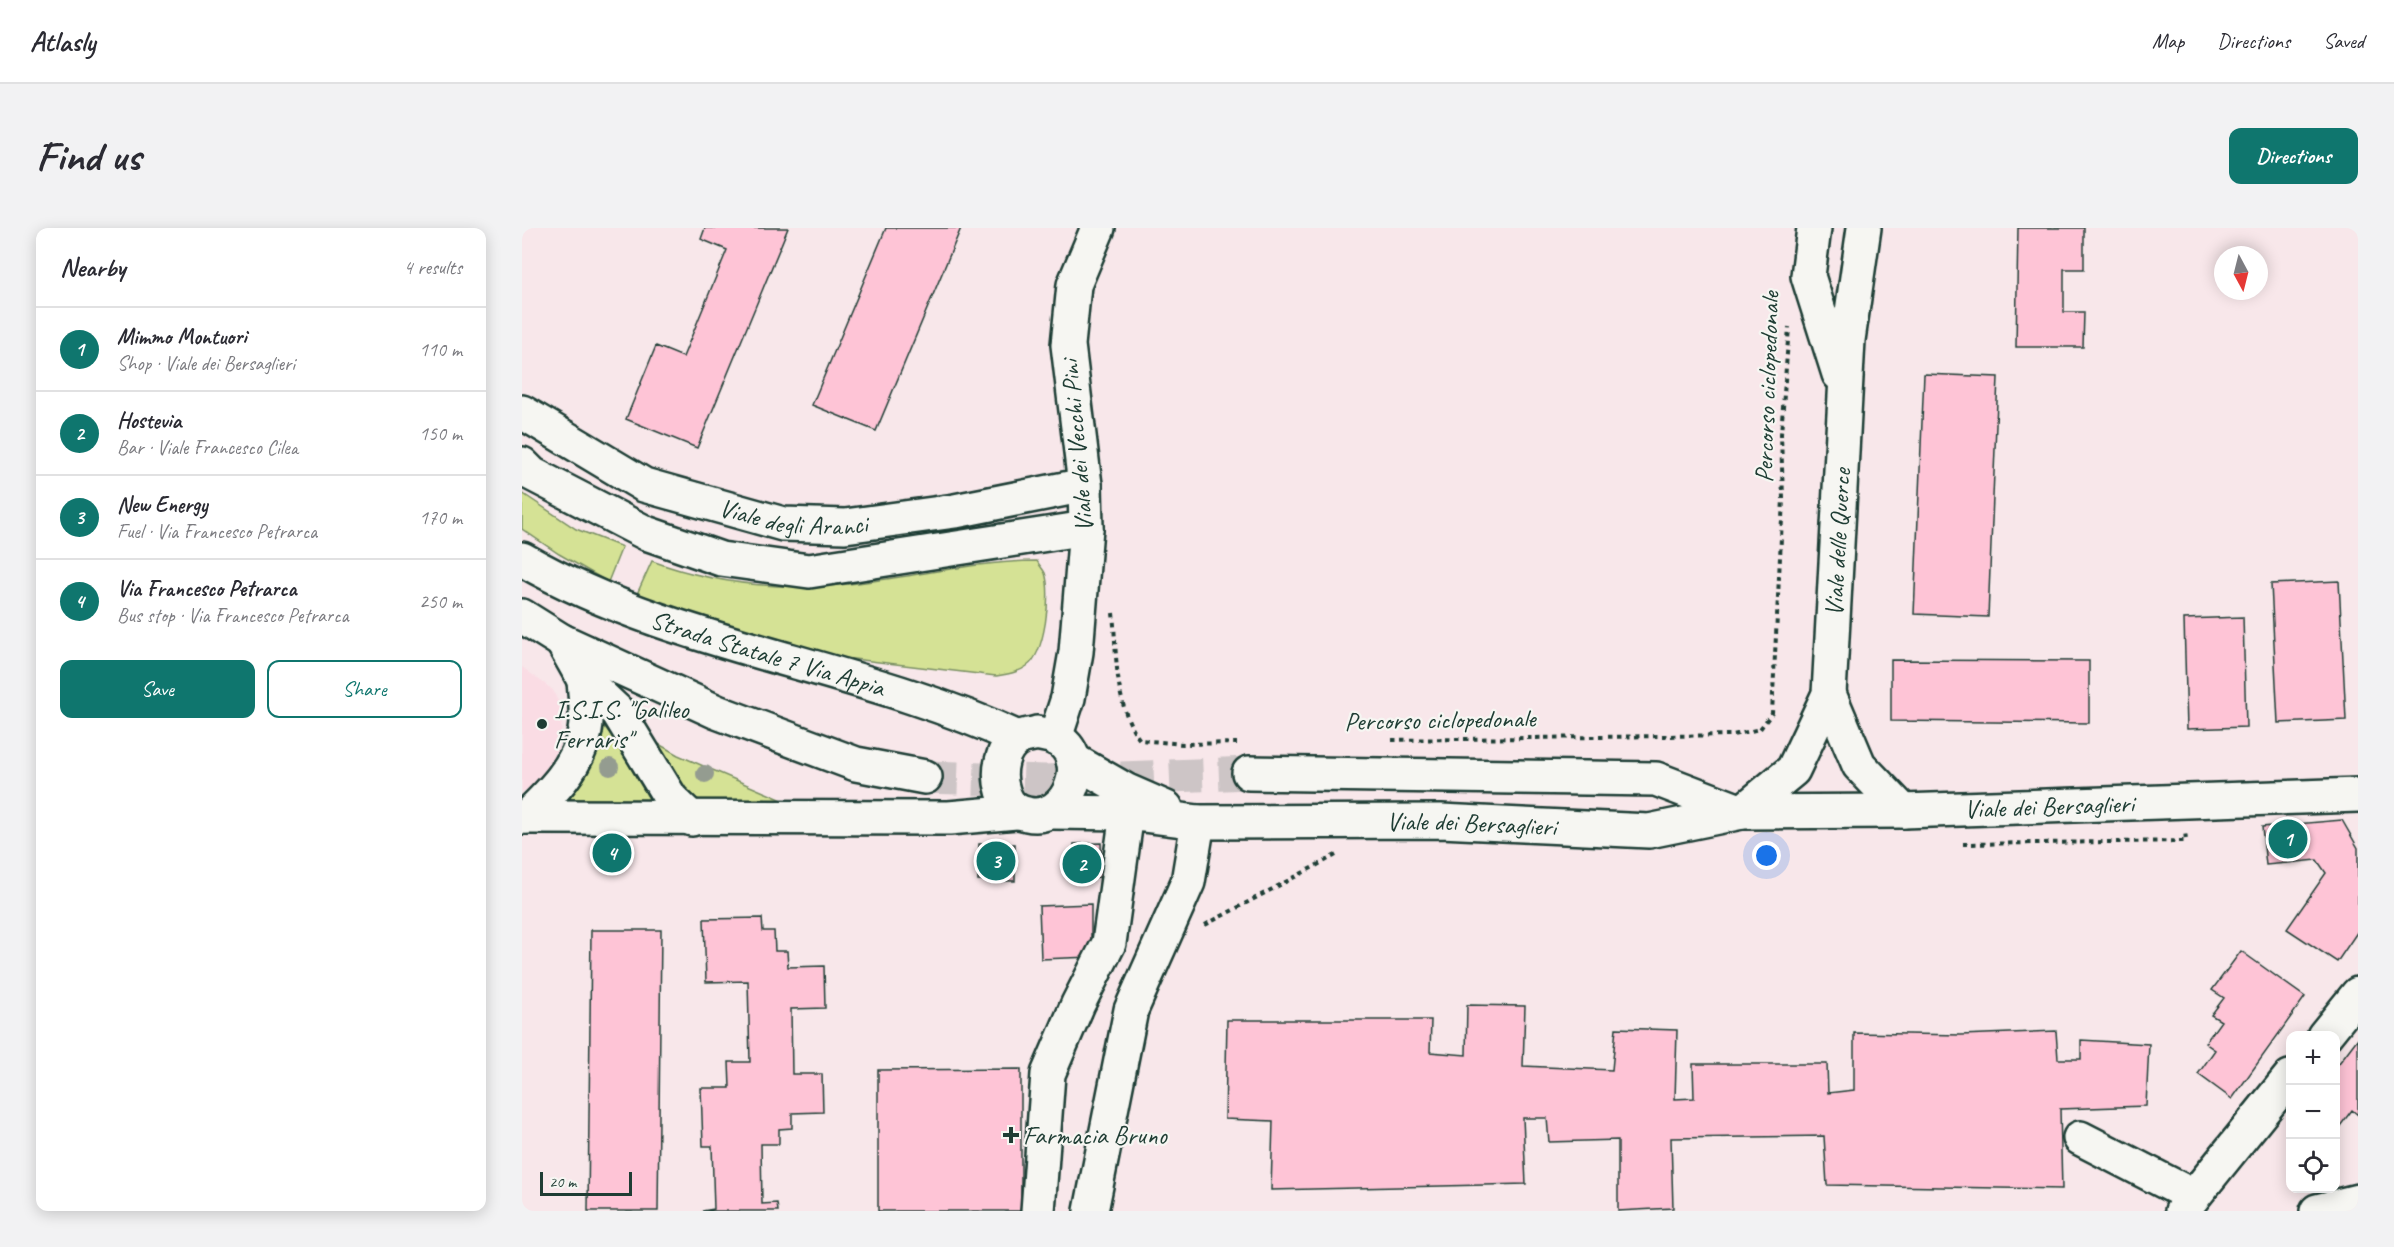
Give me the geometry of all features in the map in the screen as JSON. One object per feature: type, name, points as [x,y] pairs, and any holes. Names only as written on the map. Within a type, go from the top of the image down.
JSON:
[{"type":"main road","name":"Viale dei Vecchi Pini","points":[[1064,749],[1068,699],[1076,652],[1086,528],[1085,485],[1068,345],[1074,285],[1098,228]]},
{"type":"main road","name":"Viale delle Querce","points":[[1814,228],[1808,276],[1845,392]]},
{"type":"main road","name":"Viale delle Querce","points":[[1743,812],[1793,770],[1829,694],[1848,340],[1864,228]]},
{"type":"main road","name":"Viale degli Aranci","points":[[522,412],[644,484],[783,524],[845,526],[955,511],[1085,485]]},
{"type":"main road","name":"Viale degli Aranci","points":[[522,464],[532,474],[646,533],[721,559],[809,571],[1086,528]]},
{"type":"main road","name":"Strada Statale 7 Via Appia","points":[[522,559],[555,578],[653,619],[965,713],[1018,738]]},
{"type":"main road","points":[[522,616],[562,641],[717,712],[856,764],[926,777]]},
{"type":"main road","points":[[562,641],[584,680],[618,712],[671,799],[692,819]]},
{"type":"main road","points":[[524,817],[557,787],[579,750],[585,729],[584,680]]},
{"type":"main road","name":"Viale delle Querce","points":[[1829,694],[1859,765],[1903,811]]},
{"type":"main road","points":[[1016,812],[1006,801],[999,779],[1004,753],[1018,738],[1037,733],[1126,791],[1198,822],[1188,882],[1131,1010],[1090,1211]]},
{"type":"main road","points":[[524,817],[949,818],[1016,812],[1034,816],[1052,812],[1066,800],[1073,781],[1064,749]]},
{"type":"main road","name":"Viale dei Bersaglieri","points":[[1246,758],[1656,779],[1743,812]]},
{"type":"main road","name":"Viale dei Bersaglieri","points":[[1052,812],[1127,813],[1198,822],[1441,821],[1649,831],[1743,812],[1903,811],[2358,795]]},
{"type":"main road","points":[[1038,1211],[1048,1074],[1078,1004],[1109,943],[1127,813]]},
{"type":"main road","points":[[2327,1031],[2358,994]]},
{"type":"main road","points":[[1078,1004],[1131,1010]]},
{"type":"main road","points":[[2080,1138],[2187,1203],[2286,1082]]},
{"type":"main road","points":[[2317,1211],[2358,1201]]},
{"type":"path","name":"Percorso ciclopedonale","points":[[1386,741],[1733,735],[1760,729],[1773,713],[1776,678],[1782,499],[1781,434],[1789,322]]},
{"type":"path","points":[[1113,609],[1118,675],[1128,724],[1140,740],[1183,744],[1246,758]]},
{"type":"path","points":[[1960,844],[2186,841],[2185,828]]},
{"type":"path","points":[[1158,951],[1254,897],[1343,851]]},
{"type":"shaded area","name":"I.S.I.S. \"Galileo Ferraris\"","points":[[522,667],[553,690],[562,711],[561,737],[552,763],[538,783],[522,792]]},
{"type":"green space","points":[[522,493],[576,529],[622,547],[608,582],[559,554],[522,529]]},
{"type":"green space","points":[[652,561],[706,577],[734,582],[817,586],[894,578],[975,565],[1037,561],[1045,573],[1047,582],[1047,608],[1042,637],[1033,659],[1020,670],[996,676],[837,657],[662,608],[637,594]]},
{"type":"green space","points":[[594,714],[613,737],[652,804],[562,807],[587,774],[591,765],[595,743]]},
{"type":"green space","points":[[648,738],[678,755],[794,805],[690,804]]},
{"type":"building","points":[[705,228],[788,228],[697,448],[626,419],[656,346],[683,357],[727,250],[701,239]]},
{"type":"building","points":[[886,228],[961,228],[876,431],[812,405]]},
{"type":"building","points":[[2018,228],[2084,228],[2084,269],[2064,269],[2064,312],[2084,312],[2083,347],[2016,347]]},
{"type":"building","points":[[1924,374],[1998,377],[1988,617],[1914,614]]},
{"type":"building","points":[[2339,581],[2346,720],[2278,723],[2271,584]]},
{"type":"building","points":[[2243,617],[2246,727],[2187,729],[2184,619]]},
{"type":"building","points":[[1891,660],[2089,661],[2089,723],[1891,721]]},
{"type":"building","points":[[2342,820],[2358,848],[2358,931],[2337,962],[2287,929],[2326,873],[2317,860],[2266,865],[2262,827]]},
{"type":"building","points":[[1101,843],[1102,877],[1075,878],[1074,844]]},
{"type":"building","points":[[979,844],[1015,844],[1015,881],[978,880]]},
{"type":"building","points":[[1091,904],[1091,957],[1041,959],[1039,906]]},
{"type":"building","points":[[762,918],[763,931],[774,931],[775,951],[787,951],[788,967],[824,966],[825,1008],[791,1009],[792,1074],[822,1074],[823,1112],[792,1113],[792,1128],[779,1129],[779,1144],[761,1144],[762,1204],[777,1203],[778,1211],[702,1211],[714,1209],[712,1146],[703,1146],[701,1088],[730,1088],[729,1062],[750,1062],[748,981],[706,982],[704,919]]},
{"type":"building","points":[[591,930],[661,930],[658,1211],[588,1211]]},
{"type":"building","points":[[2241,951],[2305,997],[2232,1099],[2198,1074],[2215,1050],[2205,1043],[2221,1021],[2211,1015],[2224,998],[2212,990]]},
{"type":"building","points":[[1467,1005],[1525,1006],[1523,1066],[1612,1070],[1616,1028],[1677,1030],[1675,1099],[1694,1098],[1693,1064],[1827,1064],[1828,1093],[1854,1090],[1854,1033],[1961,1035],[2056,1031],[2058,1059],[2081,1059],[2081,1040],[2149,1044],[2146,1106],[2060,1109],[2062,1189],[1827,1185],[1824,1136],[1671,1138],[1673,1208],[1618,1211],[1618,1140],[1549,1142],[1547,1118],[1523,1118],[1526,1184],[1271,1190],[1273,1121],[1225,1119],[1227,1020],[1431,1020],[1430,1052],[1466,1055]]},
{"type":"building","points":[[2358,1038],[2358,1115],[2352,1110],[2340,1126],[2340,1085],[2340,1062]]},
{"type":"building","points":[[1021,1069],[1021,1211],[878,1211],[878,1070]]},
{"type":"tunnel","points":[[925,777],[1045,781],[1249,773]]},
{"type":"place","name":"I.S.I.S. \"Galileo Ferraris\"","points":[[542,724]]},
{"type":"place","name":"Mimmo Montuori","points":[[2288,839]]},
{"type":"place","name":"Via Francesco Petrarca","points":[[612,853]]},
{"type":"place","name":"New Energy","points":[[996,861]]},
{"type":"place","name":"Hostevia","points":[[1082,864]]},
{"type":"place","name":"Farmacia Bruno","points":[[1011,1135]]}]
